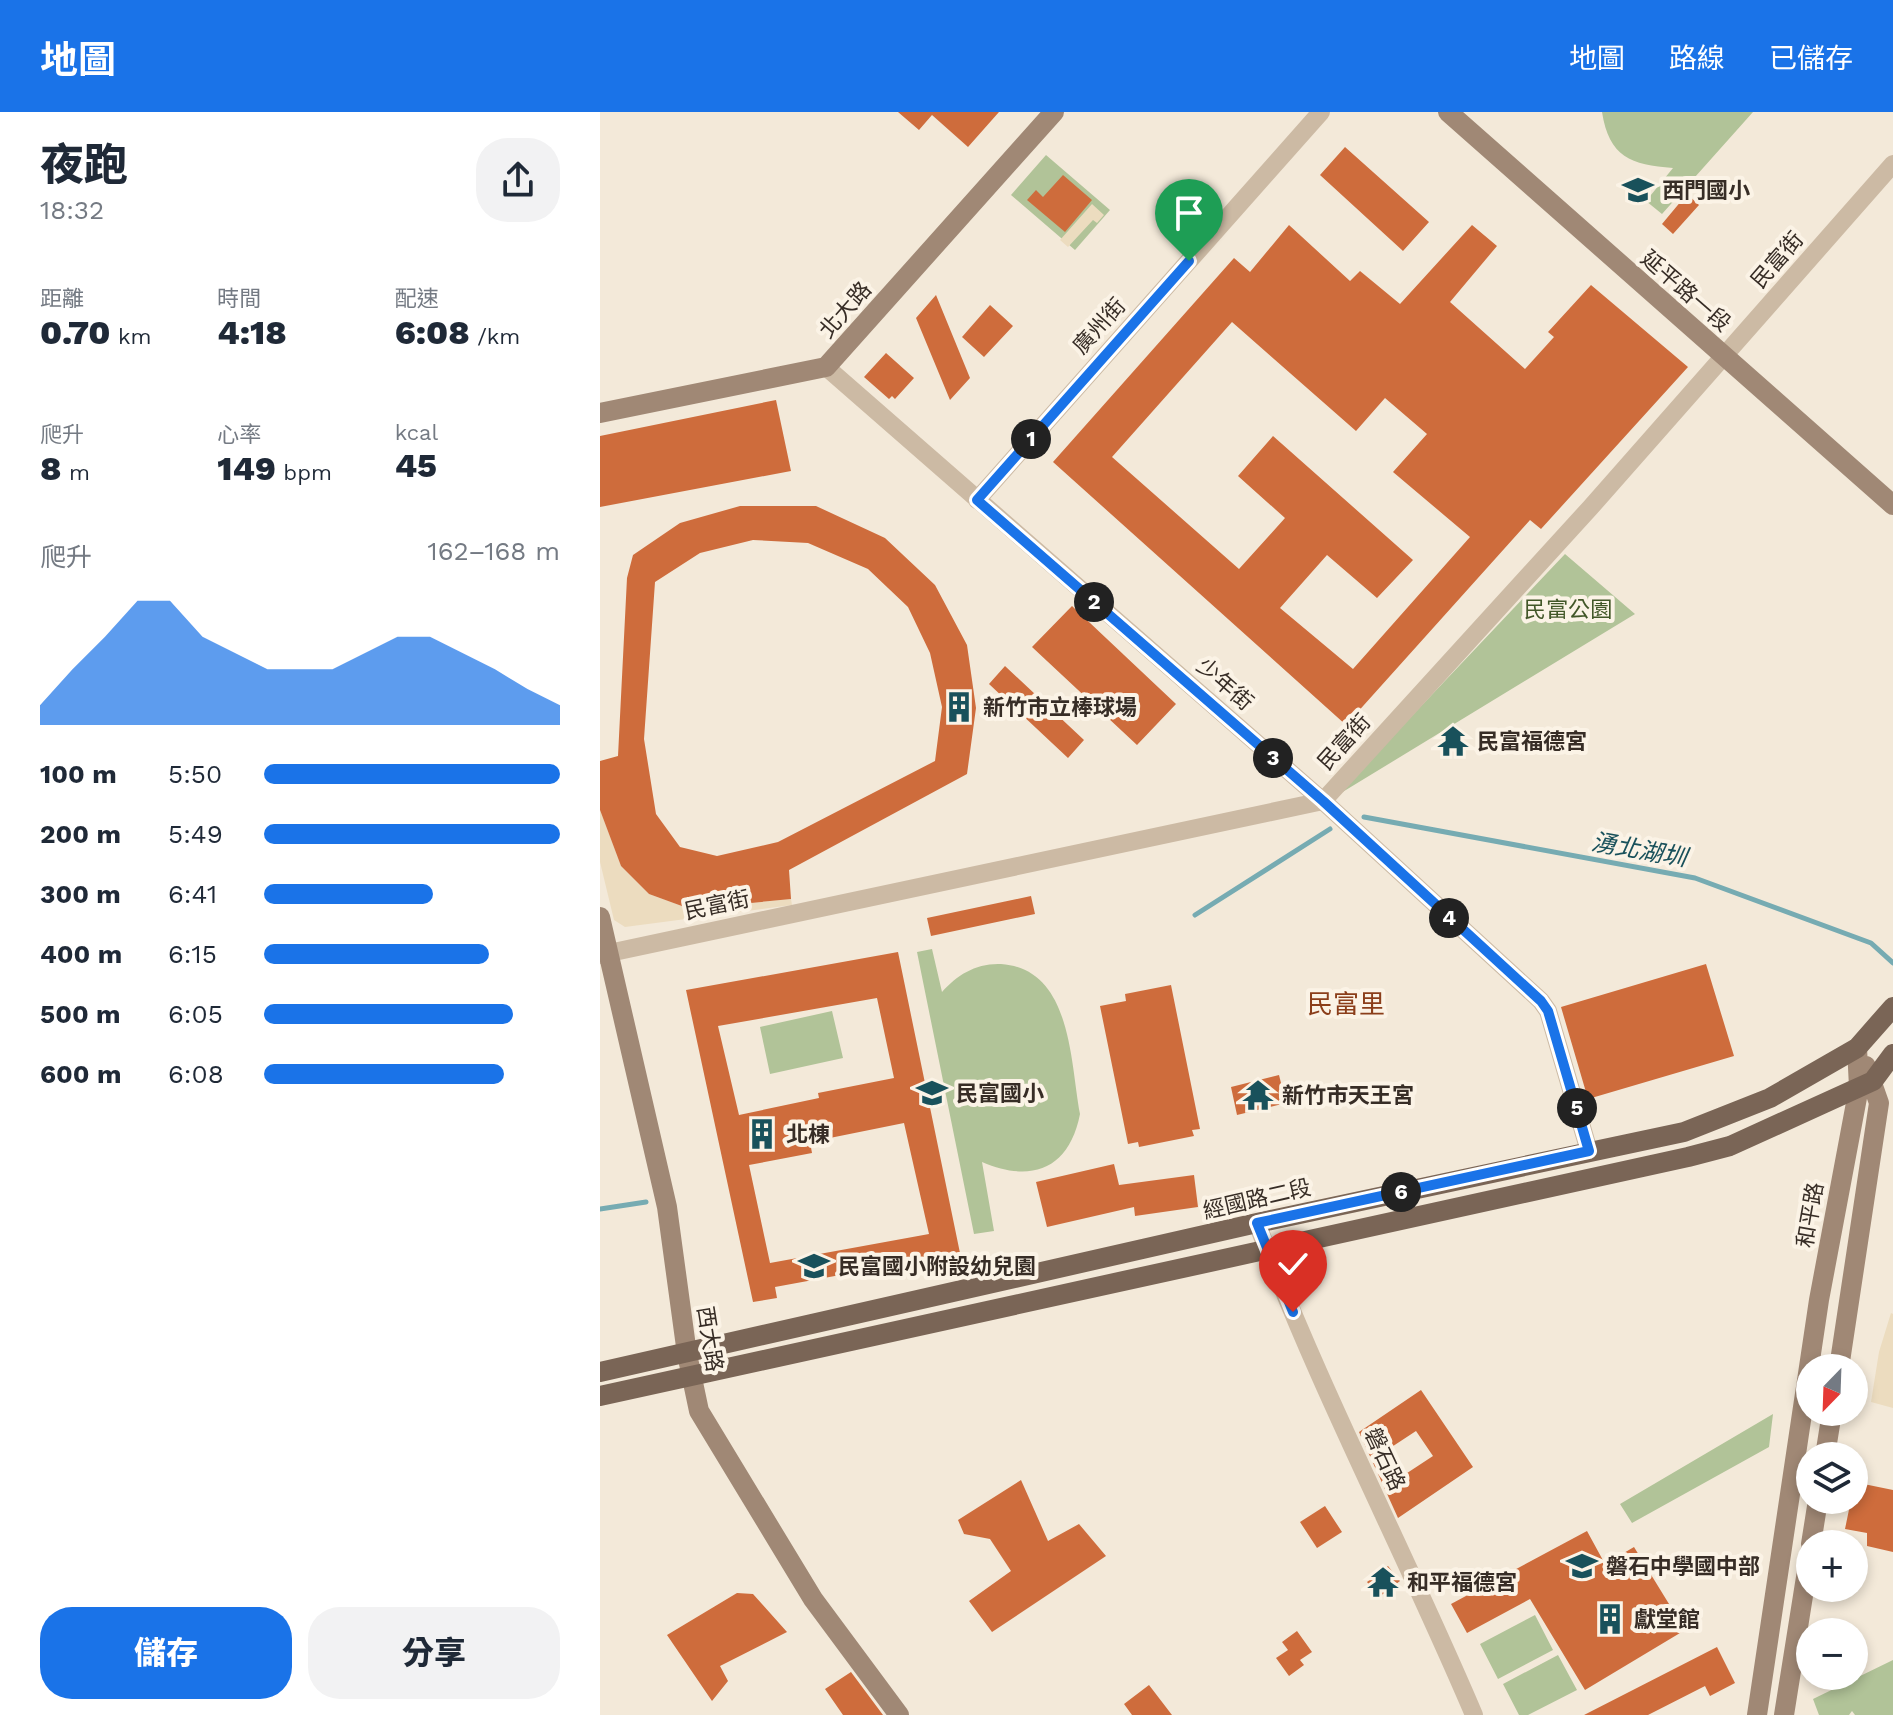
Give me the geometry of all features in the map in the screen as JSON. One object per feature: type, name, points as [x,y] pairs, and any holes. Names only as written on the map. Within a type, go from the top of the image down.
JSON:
[{"type":"main road","name":"經國路二段","points":[[600,1372],[1257,1223],[1684,1132],[1770,1098],[1857,1048],[1893,1007]]},
{"type":"main road","points":[[600,1396],[1267,1251],[1730,1146],[1866,1084],[1893,1054]]},
{"type":"street","name":"北大路","points":[[600,413],[826,367],[1054,112]]},
{"type":"street","name":"廣州街","points":[[977,500],[1321,112]]},
{"type":"street","name":"延平路一段","points":[[1448,112],[1893,505]]},
{"type":"street","name":"民富街","points":[[604,954],[1323,801],[1725,357],[1893,164]]},
{"type":"street","name":"少年街","points":[[826,367],[1323,801],[1541,1001],[1548,1011],[1589,1151]]},
{"type":"street","name":"西大路","points":[[600,917],[604,954],[667,1207],[687,1354],[699,1411],[813,1599],[899,1715]]},
{"type":"street","name":"和平路","points":[[1841,1354],[1879,1103],[1866,1084],[1857,1048]]},
{"type":"street","name":"和平路","points":[[1815,1354],[1866,1084]]},
{"type":"street","name":"磐石路","points":[[1257,1223],[1318,1374],[1421,1590],[1474,1715]]},
{"type":"street","name":"和平路","points":[[1757,1715],[1803,1426]]},
{"type":"street","points":[[1784,1715],[1802,1602]]},
{"type":"green space","points":[[1602,112],[1753,112],[1662,214],[1646,201],[1673,168],[1645,164],[1624,156],[1610,139]]},
{"type":"green space","points":[[1046,155],[1110,210],[1075,250],[1011,195]]},
{"type":"green space","name":"民富公園","points":[[1565,554],[1635,614],[1336,796]]},
{"type":"green space","points":[[932,949],[942,992],[954,980],[975,968],[1001,964],[1024,970],[1042,982],[1055,1000],[1069,1045],[1080,1114],[1075,1133],[1067,1148],[1045,1167],[1016,1171],[982,1162],[994,1231],[974,1234],[917,952]]},
{"type":"green space","points":[[832,1011],[843,1058],[770,1074],[760,1027]]},
{"type":"green space","points":[[1773,1414],[1769,1447],[1632,1523],[1620,1504]]},
{"type":"green space","points":[[1535,1615],[1553,1650],[1498,1679],[1480,1644]]},
{"type":"green space","points":[[1558,1655],[1577,1690],[1528,1715],[1519,1715],[1503,1684]]},
{"type":"green space","points":[[1893,1660],[1893,1715],[1855,1715],[1852,1711],[1849,1715],[1819,1715],[1813,1699],[1831,1690],[1868,1690],[1868,1672]]},
{"type":"shaded area","points":[[1092,204],[1104,215],[1097,223],[1093,220],[1068,247],[1060,240]]},
{"type":"shaded area","points":[[600,810],[621,866],[649,894],[690,909],[791,899],[792,905],[625,927],[614,920],[600,862]]},
{"type":"shaded area","points":[[1891,1313],[1893,1408],[1871,1402],[1879,1352]]},
{"type":"building","points":[[898,112],[999,112],[968,147],[932,115],[919,130]]},
{"type":"building","points":[[1345,147],[1429,222],[1403,251],[1320,175]]},
{"type":"building","points":[[1063,175],[1092,200],[1065,232],[1027,200],[1036,190],[1043,197]]},
{"type":"building","points":[[1687,194],[1699,205],[1673,234],[1662,224]]},
{"type":"building","points":[[1289,225],[1350,281],[1360,271],[1400,304],[1472,225],[1497,246],[1450,302],[1525,369],[1554,337],[1548,332],[1591,285],[1688,367],[1541,529],[1530,520],[1346,725],[1053,462],[1234,258],[1250,272]],"holes":[[[1232,322],[1356,431],[1385,398],[1427,434],[1393,472],[1470,537],[1353,669],[1280,608],[1327,555],[1377,598],[1413,560],[1273,436],[1238,476],[1285,518],[1239,569],[1112,457]]]},
{"type":"building","points":[[936,295],[970,378],[950,400],[916,318]]},
{"type":"building","points":[[990,305],[1013,326],[984,357],[962,337]]},
{"type":"building","points":[[886,353],[914,378],[895,399],[892,396],[889,399],[864,377]]},
{"type":"building","points":[[776,400],[791,471],[600,507],[600,436]]},
{"type":"building","name":"新竹市立棒球場","points":[[740,506],[816,506],[885,538],[935,585],[967,645],[976,708],[967,774],[789,870],[791,899],[690,909],[649,894],[621,866],[600,810],[600,761],[618,756],[627,578],[633,555],[680,523]],"holes":[[[753,540],[808,543],[868,569],[908,607],[930,653],[942,707],[935,761],[778,842],[717,856],[680,847],[656,814],[644,739],[655,582],[700,553]]]},
{"type":"building","points":[[1072,606],[1176,704],[1137,745],[1032,647]]},
{"type":"building","points":[[1005,666],[1084,740],[1068,758],[989,684]]},
{"type":"building","name":"民富福德宮","points":[[1456,731],[1464,742],[1449,752],[1442,740]]},
{"type":"building","points":[[1031,896],[1035,914],[931,936],[927,918]]},
{"type":"building","points":[[898,952],[960,1253],[775,1287],[777,1298],[753,1302],[686,990]],"holes":[[[877,998],[894,1078],[818,1093],[819,1098],[739,1115],[718,1026]],[[904,1123],[929,1234],[770,1263],[749,1165],[812,1153],[810,1142]]]},
{"type":"building","points":[[1706,964],[1734,1056],[1588,1099],[1561,1007]]},
{"type":"building","points":[[1171,985],[1200,1129],[1192,1130],[1194,1136],[1139,1147],[1138,1142],[1128,1144],[1100,1006],[1126,1001],[1125,994]]},
{"type":"building","name":"新竹市天王宮","points":[[1279,1075],[1286,1103],[1237,1115],[1231,1087]]},
{"type":"building","points":[[1114,1164],[1119,1185],[1194,1175],[1198,1207],[1135,1216],[1134,1207],[1047,1227],[1036,1182]]},
{"type":"building","points":[[1421,1390],[1473,1467],[1398,1518],[1359,1432]],"holes":[[[1416,1431],[1433,1456],[1398,1479],[1381,1454]]]},
{"type":"building","points":[[1021,1480],[1048,1541],[1079,1524],[1106,1556],[992,1632],[969,1601],[1011,1571],[990,1539],[964,1534],[958,1520]]},
{"type":"building","points":[[1868,1485],[1893,1490],[1893,1552],[1868,1546],[1868,1530],[1845,1529],[1848,1514],[1868,1514]]},
{"type":"building","points":[[1325,1506],[1342,1532],[1317,1548],[1300,1522]]},
{"type":"building","name":"獻堂館","points":[[1587,1531],[1605,1564],[1634,1547],[1685,1630],[1585,1690],[1530,1599],[1467,1633],[1451,1604]]},
{"type":"building","name":"和平福德宮","points":[[1388,1566],[1400,1581],[1379,1597],[1367,1582]]},
{"type":"building","points":[[737,1593],[753,1594],[787,1632],[720,1666],[728,1681],[712,1701],[667,1635]]},
{"type":"building","points":[[1297,1631],[1312,1652],[1300,1660],[1304,1665],[1289,1676],[1276,1658],[1288,1650],[1282,1642]]},
{"type":"building","points":[[1717,1647],[1735,1683],[1710,1696],[1705,1686],[1648,1715],[1584,1715]]},
{"type":"building","points":[[851,1672],[883,1715],[843,1715],[825,1689]]},
{"type":"building","points":[[1149,1685],[1172,1715],[1132,1715],[1124,1704]]},
{"type":"waterway","name":"湧北湖圳","points":[[1364,817],[1695,878],[1871,943],[1893,963]]},
{"type":"waterway","name":"湧北湖圳","points":[[1195,915],[1330,829]]},
{"type":"waterway","name":"湧北湖圳","points":[[600,1209],[646,1202]]},
{"type":"place","name":"西門國小","points":[[1638,190]]},
{"type":"place","name":"新竹市立棒球場","points":[[959,707]]},
{"type":"place","name":"民富福德宮","points":[[1453,741]]},
{"type":"place","name":"民富國小","points":[[932,1093]]},
{"type":"place","name":"新竹市天王宮","points":[[1258,1095]]},
{"type":"place","name":"北棟","points":[[762,1134]]},
{"type":"place","name":"民富國小附設幼兒園","points":[[814,1266]]},
{"type":"place","name":"磐石中學國中部","points":[[1582,1566]]},
{"type":"place","name":"和平福德宮","points":[[1383,1582]]},
{"type":"place","name":"獻堂館","points":[[1610,1619]]},
{"type":"district","name":"民富里","points":[[1346,1004]]},
{"type":"route","points":[[1189,261],[977,500],[1323,801],[1541,1001],[1548,1011],[1589,1151],[1257,1223],[1293,1312]]}]
